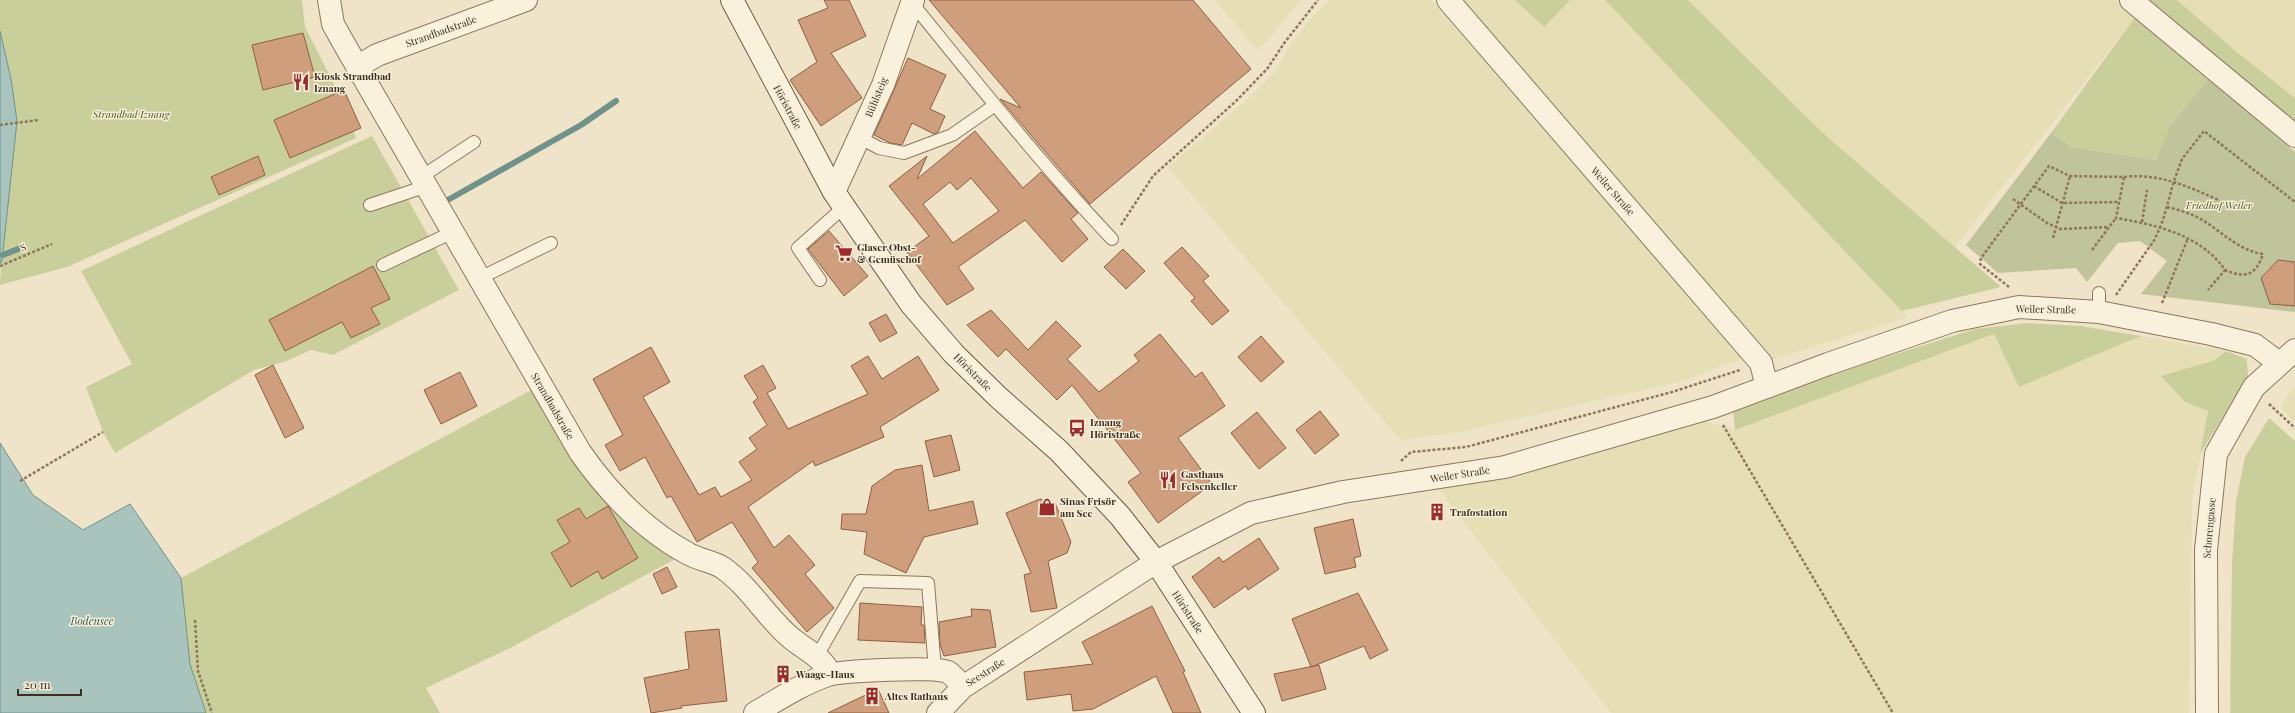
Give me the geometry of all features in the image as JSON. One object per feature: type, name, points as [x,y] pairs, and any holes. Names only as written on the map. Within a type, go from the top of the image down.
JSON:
[{"type":"street","name":"Strandbadstraße","points":[[329,0],[333,24],[580,452],[602,484],[654,530],[687,554],[723,568],[748,591],[786,634],[826,665],[830,674]]},
{"type":"street","name":"Strandbadstraße","points":[[357,66],[377,55],[526,0]]},
{"type":"street","name":"Höristraße","points":[[732,0],[839,200],[911,304],[954,354],[998,397],[1059,451],[1120,516],[1156,562],[1254,713]]},
{"type":"street","name":"Weiler Straße","points":[[1448,0],[1761,362],[1768,387]]},
{"type":"street","points":[[2131,0],[2295,136]]},
{"type":"street","name":"Bühlsteig","points":[[839,200],[859,137],[882,85],[913,1]]},
{"type":"street","name":"Weiler Straße","points":[[1156,562],[1251,513],[1343,492],[1505,467],[1712,407],[1952,321],[2019,307],[2099,302],[2255,345],[2287,356]]},
{"type":"street","name":"Schorengasse","points":[[2207,713],[2206,550],[2216,454],[2254,387],[2287,356]]},
{"type":"street","name":"Seestraße","points":[[755,713],[798,688],[830,674],[865,671],[947,671],[963,687],[1156,562]]},
{"type":"street","points":[[939,713],[963,687]]},
{"type":"lane","points":[[913,1],[995,105],[1112,239]]},
{"type":"lane","points":[[859,137],[879,148],[904,152],[952,135],[995,105]]},
{"type":"lane","points":[[370,205],[424,182],[474,142]]},
{"type":"lane","points":[[820,280],[798,248],[839,200]]},
{"type":"lane","points":[[383,265],[433,243],[453,232]]},
{"type":"lane","points":[[480,278],[551,243]]},
{"type":"lane","points":[[816,656],[860,581],[928,583],[935,670]]},
{"type":"path","points":[[1112,239],[1153,176],[1236,101],[1267,69],[1285,42],[1318,0]]},
{"type":"path","points":[[0,125],[39,120]]},
{"type":"path","points":[[2116,295],[2154,239],[2167,207],[2182,159],[2204,131],[2295,202]]},
{"type":"path","points":[[2014,291],[1980,264],[1981,258],[2049,166],[2070,176],[2124,177],[2142,175],[2174,181],[2219,200]]},
{"type":"path","points":[[2054,238],[2070,176]]},
{"type":"path","points":[[2092,250],[2116,218],[2124,177]]},
{"type":"path","points":[[2034,186],[2062,203],[2120,202]]},
{"type":"path","points":[[2142,222],[2147,190]]},
{"type":"path","points":[[2013,199],[2020,205],[2056,226],[2072,230],[2109,227]]},
{"type":"path","points":[[2116,218],[2142,222],[2160,227],[2188,238],[2215,256],[2225,270],[2238,276],[2248,274],[2259,265],[2263,254],[2244,249],[2202,220],[2183,211],[2167,207]]},
{"type":"path","points":[[2162,303],[2188,238]]},
{"type":"path","name":"S","points":[[0,266],[52,244]]},
{"type":"path","points":[[2208,290],[2225,270]]},
{"type":"path","points":[[1400,462],[1411,452],[1466,447],[1672,392],[1761,362]]},
{"type":"path","points":[[2254,387],[2269,404],[2295,428]]},
{"type":"path","points":[[2265,410],[2273,398]]},
{"type":"path","points":[[1712,407],[1893,713]]},
{"type":"path","points":[[20,481],[103,432]]},
{"type":"path","points":[[195,620],[198,671],[212,713]]},
{"type":"shaded area","points":[[1215,0],[1301,0],[1258,51]]},
{"type":"shaded area","points":[[1330,0],[1432,0],[1745,357],[1682,381],[1460,432],[1400,440],[1168,167],[1250,97],[1276,70],[1290,45],[1311,18]]},
{"type":"shaded area","points":[[1448,0],[1515,0],[1544,26],[1570,0],[1605,0],[1908,317],[1761,363]]},
{"type":"shaded area","points":[[1688,0],[2131,0],[2141,10],[1955,247],[1824,134]]},
{"type":"shaded area","points":[[2177,0],[2295,0],[2295,98],[2238,53]]},
{"type":"shaded area","points":[[1995,334],[2019,387],[2141,336],[2226,351],[2215,360],[2162,376],[2185,402],[2208,411],[2192,502],[2189,713],[1611,713],[1437,487],[1700,420],[1735,430]]},
{"type":"shaded area","points":[[2295,388],[2295,422],[2281,408],[2287,395]]},
{"type":"green space","name":"Strandbad Iznang","points":[[0,0],[302,0],[305,27],[332,80],[356,138],[67,267],[0,285],[11,79],[0,31]]},
{"type":"green space","points":[[1515,0],[1570,0],[1544,27]]},
{"type":"green space","points":[[1605,0],[1688,0],[1824,134],[2001,287],[1902,311]]},
{"type":"green space","points":[[2131,0],[2177,0],[2238,53],[2295,98],[2295,133]]},
{"type":"green space","points":[[2136,16],[2209,78],[2169,127],[2156,160],[2072,147],[2051,133]]},
{"type":"green space","name":"Friedhof Weiler","points":[[2209,78],[2295,152],[2295,312],[2141,294],[2167,261],[2140,241],[2118,243],[2087,282],[2076,268],[1998,273],[1966,245],[2051,133],[2072,147],[2156,160],[2169,127]]},
{"type":"green space","points":[[372,136],[459,290],[333,355],[311,350],[284,362],[254,370],[115,453],[103,432],[86,387],[132,364],[81,271]]},
{"type":"green space","points":[[2027,323],[2081,326],[2141,336],[2019,387],[1994,334],[1735,430],[1733,410],[1867,363],[1975,329]]},
{"type":"green space","points":[[2226,351],[2247,359],[2248,377],[2200,454],[2208,411],[2185,402],[2161,376],[2215,360]]},
{"type":"green space","points":[[533,389],[681,556],[512,647],[426,688],[440,713],[206,713],[190,664],[181,578]]},
{"type":"green space","points":[[2269,418],[2295,441],[2295,713],[2230,713],[2232,562],[2236,501],[2245,457]]},
{"type":"water","points":[[0,31],[11,79],[17,121],[2,261],[0,264]]},
{"type":"water","name":"Bodensee","points":[[0,443],[33,495],[83,530],[130,504],[181,578],[190,664],[206,713],[0,713]]},
{"type":"building","points":[[824,0],[849,0],[866,36],[831,53],[862,98],[821,126],[790,80],[817,62],[798,20],[828,8]]},
{"type":"building","points":[[929,0],[1193,0],[1251,69],[1090,204],[1000,99],[1021,108]]},
{"type":"building","points":[[303,33],[315,77],[263,90],[252,45]]},
{"type":"building","points":[[908,58],[946,75],[930,109],[945,116],[938,132],[934,134],[912,123],[902,145],[890,143],[874,135]]},
{"type":"building","points":[[344,90],[361,128],[290,158],[274,120]]},
{"type":"building","points":[[975,131],[1023,188],[1041,172],[1078,213],[1071,219],[1088,239],[1062,262],[1025,220],[958,267],[974,289],[947,305],[907,252],[929,236],[889,186],[927,156],[917,179]],"holes":[[[971,178],[999,211],[953,243],[923,204],[950,182],[957,190]]]},
{"type":"building","points":[[258,156],[265,175],[219,195],[211,177]]},
{"type":"building","points":[[829,231],[868,276],[844,296],[808,249]]},
{"type":"building","points":[[1182,247],[1209,276],[1203,281],[1229,311],[1212,325],[1191,301],[1195,298],[1164,263]]},
{"type":"building","points":[[1123,249],[1145,271],[1126,289],[1104,267]]},
{"type":"building","points":[[2278,260],[2295,262],[2295,306],[2270,304],[2261,278]]},
{"type":"building","points":[[373,266],[390,299],[371,308],[380,324],[351,338],[342,322],[285,351],[269,320]]},
{"type":"building","points":[[991,310],[1028,350],[1056,321],[1081,346],[1067,359],[1099,392],[1139,361],[1134,355],[1160,334],[1195,377],[1202,372],[1225,406],[1178,438],[1212,484],[1158,523],[1128,482],[1141,473],[1072,385],[1057,400],[1006,349],[998,357],[967,325]]},
{"type":"building","points":[[886,314],[897,333],[880,342],[869,323]]},
{"type":"building","points":[[1261,336],[1284,362],[1261,382],[1238,357]]},
{"type":"building","points":[[651,347],[670,382],[643,397],[699,495],[715,487],[721,497],[752,480],[739,462],[757,449],[749,438],[767,425],[753,402],[758,398],[744,376],[763,365],[776,388],[767,393],[788,429],[868,394],[851,366],[868,356],[882,379],[918,356],[939,390],[880,427],[884,437],[815,466],[813,461],[748,507],[774,548],[789,535],[815,565],[805,574],[834,608],[807,632],[752,568],[758,562],[732,522],[697,542],[671,496],[667,498],[645,457],[620,471],[605,445],[623,435],[593,379]]},
{"type":"building","points":[[273,365],[304,428],[285,438],[255,375]]},
{"type":"building","points":[[460,372],[477,406],[441,424],[424,390]]},
{"type":"building","points":[[1320,411],[1339,435],[1315,454],[1296,430]]},
{"type":"building","points":[[1257,412],[1286,448],[1259,469],[1231,433]]},
{"type":"building","points":[[951,435],[960,470],[934,477],[925,441]]},
{"type":"building","points":[[922,465],[929,511],[973,501],[978,524],[924,537],[906,573],[864,554],[867,532],[841,529],[842,514],[866,514],[872,486],[895,470]]},
{"type":"building","points":[[1040,499],[1055,503],[1071,542],[1067,553],[1048,561],[1057,608],[1031,612],[1024,575],[1031,573],[1006,513]]},
{"type":"building","points":[[608,506],[638,558],[602,579],[598,571],[571,587],[551,553],[570,542],[557,520],[579,508],[586,519]]},
{"type":"building","points":[[1353,519],[1361,556],[1354,558],[1356,567],[1325,574],[1314,528]]},
{"type":"building","points":[[1259,538],[1279,569],[1248,590],[1246,586],[1214,608],[1192,577],[1219,557],[1223,562]]},
{"type":"building","points":[[667,567],[677,587],[662,594],[653,574]]},
{"type":"building","points":[[1358,593],[1388,650],[1370,659],[1364,646],[1311,667],[1292,619]]},
{"type":"building","points":[[860,603],[922,607],[921,625],[924,625],[925,643],[858,640]]},
{"type":"building","points":[[1152,606],[1185,671],[1183,672],[1201,713],[1173,713],[1156,676],[1093,709],[1073,711],[1071,694],[1027,700],[1024,672],[1093,664],[1082,642]]},
{"type":"building","points":[[971,609],[990,610],[996,647],[944,656],[940,644],[939,622],[972,616]]},
{"type":"building","points":[[719,629],[727,701],[681,706],[682,708],[651,713],[644,678],[689,669],[685,632]]},
{"type":"building","points":[[1319,665],[1326,689],[1282,701],[1274,674]]},
{"type":"building","name":"Altes Rathaus","points":[[878,689],[889,713],[828,713]]},
{"type":"waterway","points":[[446,201],[581,125],[616,101]]},
{"type":"waterway","points":[[3,255],[23,247]]},
{"type":"place","name":"Kiosk Strandbad Iznang","points":[[301,82]]},
{"type":"place","name":"Glaser Obst- & Gemüsehof","points":[[844,253]]},
{"type":"place","name":"Iznang Höristraße","points":[[1077,428]]},
{"type":"place","name":"Gasthaus Felsenkeller","points":[[1168,480]]},
{"type":"place","name":"Sinas Frisör am See","points":[[1047,507]]},
{"type":"place","name":"Trafostation","points":[[1437,512]]},
{"type":"place","name":"Waage-Haus","points":[[783,674]]},
{"type":"place","name":"Altes Rathaus","points":[[872,696]]}]
